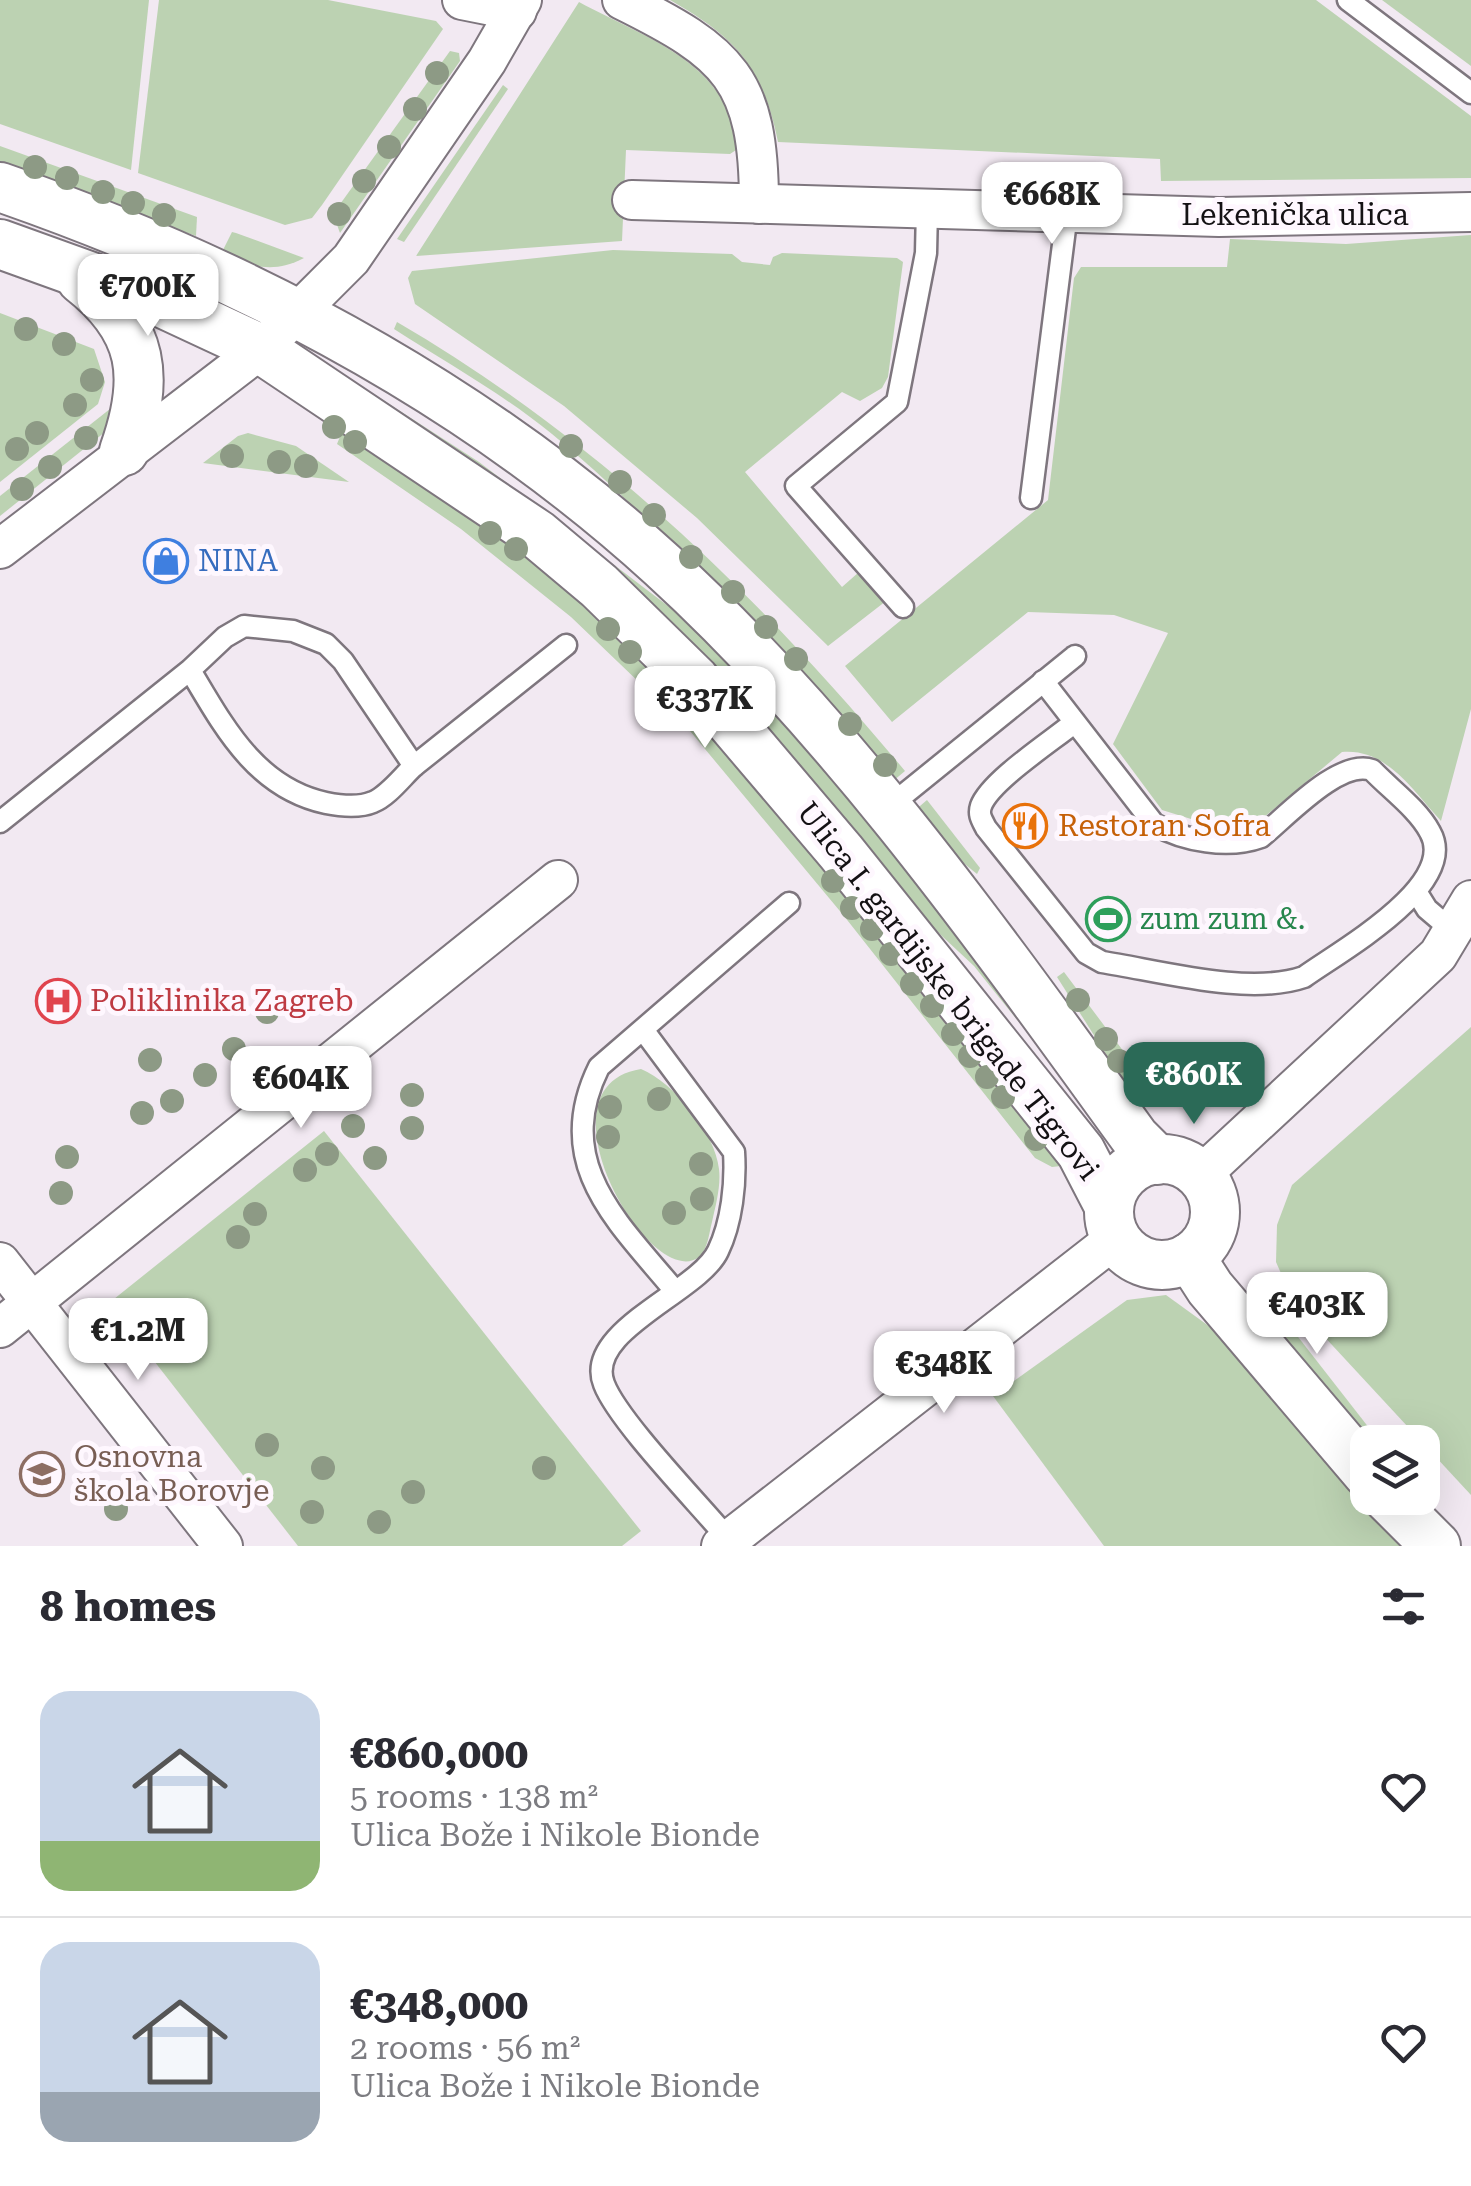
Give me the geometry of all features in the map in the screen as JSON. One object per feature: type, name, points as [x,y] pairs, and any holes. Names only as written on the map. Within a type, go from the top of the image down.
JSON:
[{"type":"street","points":[[0,549],[261,349],[351,259],[520,5],[462,0]]},
{"type":"street","points":[[622,0],[695,39],[714,52],[732,74],[755,137],[758,204]]},
{"type":"street","name":"Ulica I. gardijske brigade Tigrovi","points":[[0,186],[164,248],[299,312],[470,415],[626,534],[735,636],[885,810],[982,930],[1135,1138],[1156,1160]]},
{"type":"street","name":"Lekenička ulica","points":[[632,200],[1218,217],[1471,212]]},
{"type":"street","name":"Ulica I. gardijske brigade Tigrovi","points":[[0,244],[180,310],[261,349],[537,534],[695,680],[895,918],[1081,1152],[1113,1222]]},
{"type":"street","points":[[62,265],[103,296],[131,336],[140,386],[136,416],[124,451]]},
{"type":"street","points":[[0,1328],[558,880]]},
{"type":"street","points":[[1200,1176],[1438,955],[1462,916]]},
{"type":"street","points":[[725,1543],[1113,1222],[1125,1174],[1156,1160],[1188,1166],[1210,1188],[1215,1219],[1202,1247],[1174,1264],[1140,1261],[1113,1222]]},
{"type":"street","points":[[1190,1257],[1210,1288],[1350,1453]]},
{"type":"street","points":[[0,1262],[223,1546]]},
{"type":"street","points":[[1405,1515],[1436,1546]]},
{"type":"lane","points":[[1348,0],[1471,93]]},
{"type":"lane","points":[[903,606],[796,486],[898,402],[926,252],[927,210]]},
{"type":"lane","points":[[1031,498],[1066,213]]},
{"type":"lane","points":[[0,822],[190,670],[225,637],[244,626],[313,636],[343,661],[414,766]]},
{"type":"lane","points":[[190,670],[242,752],[264,774],[306,798],[356,806],[376,802],[414,766],[566,645]]},
{"type":"lane","points":[[885,810],[1075,656]]},
{"type":"lane","points":[[1043,682],[1154,824],[1193,840],[1248,842],[1262,836],[1341,772],[1354,766],[1372,770],[1429,828],[1435,842],[1432,872],[1417,893],[1304,978],[1286,983],[1250,984],[1102,962],[1086,952],[986,828],[980,814],[982,802],[996,786],[1074,722]]},
{"type":"lane","points":[[1417,893],[1428,910],[1462,916]]},
{"type":"lane","points":[[675,1291],[596,1194],[583,1149],[589,1091],[599,1067],[789,902]]},
{"type":"lane","points":[[644,1031],[734,1152],[735,1174],[718,1251],[614,1340],[604,1357],[604,1386],[725,1543]]},
{"type":"green space","points":[[0,0],[149,0],[131,170],[0,124]]},
{"type":"green space","points":[[159,0],[328,0],[436,21],[443,29],[312,218],[285,225],[138,173]]},
{"type":"green space","points":[[670,0],[1316,0],[1471,116],[1471,178],[1161,181],[1160,159],[778,142],[764,93],[743,57],[712,27]]},
{"type":"green space","points":[[1382,0],[1471,0],[1471,66]]},
{"type":"green space","points":[[579,2],[656,42],[701,73],[719,94],[739,148],[730,154],[626,150],[622,241],[416,256]]},
{"type":"green space","points":[[450,51],[459,53],[460,61],[340,233],[333,214]]},
{"type":"green space","points":[[503,85],[508,89],[404,242],[397,239]]},
{"type":"green space","points":[[0,146],[197,217],[196,236],[0,165]]},
{"type":"green space","points":[[232,232],[304,258],[272,267],[242,262],[221,254]]},
{"type":"green space","points":[[1471,235],[1471,709],[1441,821],[1386,764],[1373,757],[1342,752],[1251,828],[1220,828],[1162,810],[1113,744],[1168,633],[1114,615],[1028,612],[892,722],[845,666],[1048,500],[1074,278],[1081,267],[1227,267],[1230,239],[1346,244]]},
{"type":"green space","points":[[613,250],[732,254],[742,262],[770,265],[773,257],[782,253],[897,258],[903,262],[888,377],[882,388],[860,401],[842,392],[745,472],[842,587],[859,572],[886,601],[828,646],[697,518],[564,406],[415,304],[408,278],[412,271]]},
{"type":"green space","points":[[0,313],[94,349],[105,382],[98,404],[0,482]]},
{"type":"green space","points":[[397,322],[540,416],[671,524],[792,643],[905,771],[886,787],[726,603],[598,473],[533,419],[394,329]]},
{"type":"green space","points":[[366,389],[479,462],[714,641],[831,773],[1113,1140],[974,966],[363,395]]},
{"type":"green space","points":[[115,405],[105,432],[0,516],[0,496]]},
{"type":"green space","points":[[347,419],[581,584],[701,697],[1070,1165],[1052,1167],[1035,1158],[844,916],[690,731],[571,617],[461,529],[337,444]]},
{"type":"green space","points":[[248,433],[296,446],[349,482],[203,463],[238,436]]},
{"type":"green space","points":[[927,800],[980,868],[977,874],[918,826],[913,812]]},
{"type":"green space","points":[[1064,972],[1136,1068],[1132,1095],[1057,977]]},
{"type":"green space","points":[[1471,1027],[1471,1495],[1440,1462],[1440,1425],[1406,1425],[1295,1305],[1276,1262],[1277,1225],[1292,1185]]},
{"type":"green space","points":[[641,1069],[667,1085],[691,1110],[716,1155],[718,1195],[708,1241],[699,1257],[678,1260],[654,1246],[630,1218],[610,1183],[598,1146],[597,1111],[610,1083]]},
{"type":"green space","points":[[324,1131],[641,1531],[622,1546],[298,1546],[109,1303]]},
{"type":"green space","points":[[1166,1295],[1235,1345],[1350,1472],[1350,1515],[1389,1515],[1417,1546],[1104,1546],[993,1396],[1127,1300]]},
{"type":"green space","points":[[1274,1314],[1288,1324],[1367,1425],[1354,1425],[1260,1315]]},
{"type":"place","name":"NINA","points":[[166,561]]},
{"type":"place","name":"Restoran Sofra","points":[[1025,826]]},
{"type":"place","name":"zum zum &.","points":[[1108,919]]},
{"type":"place","name":"Poliklinika Zagreb","points":[[58,1001]]},
{"type":"place","name":"Osnovna škola Borovje","points":[[42,1474]]}]
